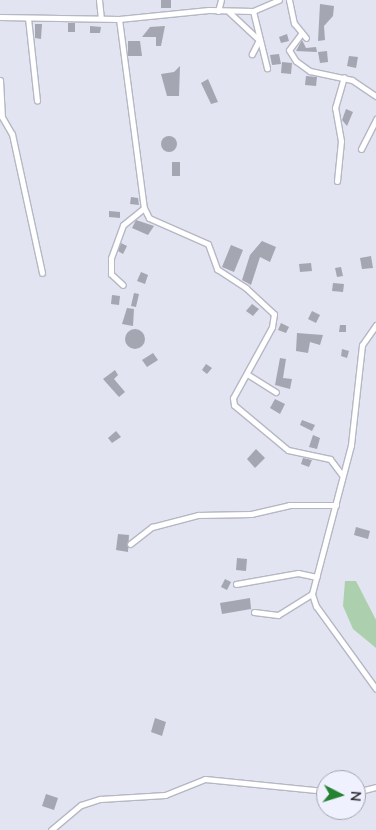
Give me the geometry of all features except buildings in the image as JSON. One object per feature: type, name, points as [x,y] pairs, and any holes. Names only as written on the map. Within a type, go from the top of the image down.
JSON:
[{"type":"street","points":[[99,0],[101,18]]},
{"type":"street","points":[[218,11],[221,0]]},
{"type":"street","points":[[0,17],[119,19],[218,11],[253,11],[279,0]]},
{"type":"street","points":[[289,0],[301,34],[306,38]]},
{"type":"street","points":[[253,11],[267,68]]},
{"type":"street","points":[[229,12],[259,40],[252,54]]},
{"type":"street","points":[[28,18],[37,101]]},
{"type":"street","points":[[119,19],[144,208],[149,218],[208,244],[217,270],[246,288],[274,314],[272,327],[247,374],[234,405],[288,450],[330,459],[342,475]]},
{"type":"street","points":[[301,34],[289,50],[296,61],[310,71],[344,77],[376,96]]},
{"type":"street","points":[[337,182],[341,141],[334,108],[344,77]]},
{"type":"street","points":[[0,80],[4,124],[12,134],[42,273]]},
{"type":"street","points":[[361,149],[376,119]]},
{"type":"street","points":[[123,285],[112,274],[112,258],[123,225],[144,208]]},
{"type":"street","points":[[376,325],[362,345],[351,445],[312,594],[316,606],[376,689]]},
{"type":"street","points":[[247,374],[276,392]]},
{"type":"street","points":[[130,544],[152,527],[198,515],[251,514],[289,505],[336,505]]},
{"type":"street","points":[[236,584],[298,574],[317,577]]},
{"type":"street","points":[[254,612],[278,615],[312,594]]},
{"type":"street","points":[[51,830],[81,805],[100,798],[165,795],[206,779],[316,790]]},
{"type":"green space","points":[[345,581],[356,581],[376,620],[376,648],[353,629],[343,606]]}]
